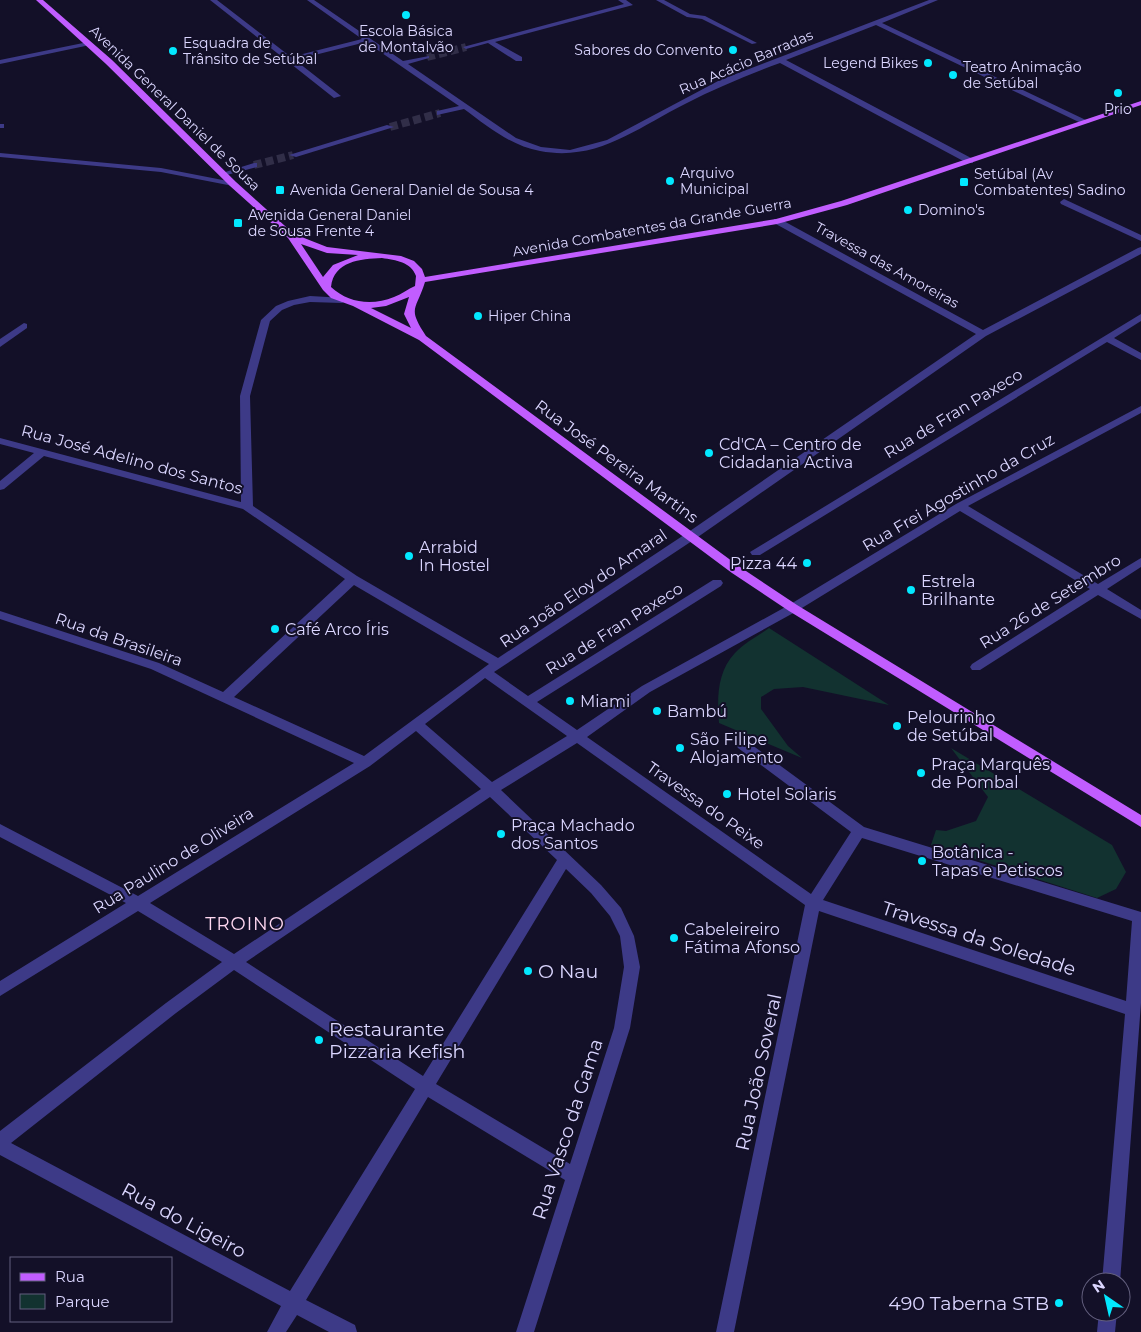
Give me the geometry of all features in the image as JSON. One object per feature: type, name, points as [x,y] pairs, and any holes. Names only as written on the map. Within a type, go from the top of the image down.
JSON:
[{"type":"main road","name":"Avenida General Daniel de Sousa","points":[[39,0],[88,44],[233,184],[291,236],[331,295],[355,304]]},
{"type":"main road","name":"Avenida Combatentes da Grande Guerra","points":[[355,304],[386,303],[405,296],[420,283],[777,221],[844,203],[1141,103]]},
{"type":"main road","name":"Avenida General Daniel de Sousa","points":[[291,236],[312,246],[327,250],[382,255]]},
{"type":"main road","points":[[326,288],[324,280],[337,265],[348,260],[382,255],[412,263],[420,271],[420,283]]},
{"type":"main road","name":"Rua José Pereira Martins","points":[[420,283],[409,304],[409,316],[422,338]]},
{"type":"main road","name":"Rua José Pereira Martins","points":[[355,304],[422,338],[690,536],[793,608]]},
{"type":"main road","points":[[793,608],[1138,818]]},
{"type":"street","points":[[213,0],[337,96]]},
{"type":"street","name":"Rua Acácio Barradas","points":[[310,0],[513,140],[540,150],[570,152],[610,142],[724,82],[935,0]]},
{"type":"street","points":[[466,47],[630,5],[620,0]]},
{"type":"street","points":[[659,0],[689,16],[703,17],[754,43]]},
{"type":"street","points":[[875,22],[1086,122]]},
{"type":"street","points":[[290,59],[366,40]]},
{"type":"street","points":[[489,41],[519,59]]},
{"type":"street","points":[[0,62],[88,44]]},
{"type":"street","points":[[401,64],[427,57]]},
{"type":"street","points":[[780,60],[970,161]]},
{"type":"street","points":[[440,113],[464,107]]},
{"type":"street","points":[[293,154],[390,127]]},
{"type":"street","points":[[0,156],[161,170],[233,184]]},
{"type":"street","points":[[223,174],[254,165]]},
{"type":"street","points":[[1064,202],[1141,238]]},
{"type":"street","name":"Travessa das Amoreiras","points":[[777,221],[983,334]]},
{"type":"street","name":"Rua João Eloy do Amaral","points":[[499,664],[690,536],[983,334],[1141,250]]},
{"type":"street","points":[[247,507],[245,396],[266,320],[279,308],[292,303],[310,299],[342,300]]},
{"type":"street","name":"Rua de Fran Paxeco","points":[[756,552],[1141,317]]},
{"type":"street","points":[[0,344],[24,326]]},
{"type":"street","points":[[1107,338],[1141,357]]},
{"type":"street","name":"Rua Frei Agostinho da Cruz","points":[[793,608],[960,506],[1141,410]]},
{"type":"street","name":"Rua José Adelino dos Santos","points":[[0,441],[247,507],[353,579]]},
{"type":"street","points":[[0,488],[42,452]]},
{"type":"street","points":[[960,506],[1141,615]]},
{"type":"street","name":"Rua 26 de Setembro","points":[[976,667],[1141,562]]},
{"type":"street","points":[[353,579],[499,664],[485,672],[364,762],[225,698],[353,579]]},
{"type":"street","name":"Rua de Fran Paxeco","points":[[529,701],[717,583]]},
{"type":"street","points":[[0,1141],[171,1008],[234,962],[491,789],[578,736],[646,689],[793,608]]},
{"type":"street","name":"Rua da Brasileira","points":[[0,615],[155,666],[225,698]]},
{"type":"street","points":[[485,672],[578,736]]},
{"type":"street","points":[[276,1332],[565,860],[491,789],[416,724]]},
{"type":"street","name":"Travessa do Peixe","points":[[578,736],[813,903]]},
{"type":"street","points":[[743,745],[859,831],[1140,918],[1111,1272]]},
{"type":"street","name":"Rua Paulino de Oliveira","points":[[0,989],[364,762]]},
{"type":"street","points":[[0,830],[138,903],[234,962],[426,1087],[574,1176]]},
{"type":"street","name":"Rua João Soveral","points":[[725,1332],[813,903],[859,831]]},
{"type":"street","name":"Rua Vasco da Gama","points":[[525,1332],[622,1028],[632,967],[627,936],[616,912],[596,888],[565,860]]},
{"type":"street","name":"Travessa da Soledade","points":[[813,903],[1132,1010]]},
{"type":"street","name":"Rua do Ligeiro","points":[[0,1146],[348,1332]]},
{"type":"green space","points":[[769,628],[889,705],[803,687],[774,689],[761,697],[761,709],[788,746],[802,758],[719,723],[718,695],[722,677],[729,660],[739,649]]},
{"type":"green space","points":[[951,748],[1112,845],[1126,872],[1116,889],[1097,898],[931,845],[936,830],[946,831],[976,821],[988,797]]},
{"type":"tunnel","points":[[427,57],[466,47]]},
{"type":"tunnel","points":[[390,127],[440,113]]},
{"type":"tunnel","points":[[254,165],[293,155]]},
{"type":"place","name":"Escola Básica de Montalvão","points":[[406,15]]},
{"type":"place","name":"Sabores do Convento","points":[[733,50]]},
{"type":"place","name":"Esquadra de Trânsito de Setúbal","points":[[173,51]]},
{"type":"place","name":"Legend Bikes","points":[[928,63]]},
{"type":"place","name":"Teatro Animação de Setúbal","points":[[953,75]]},
{"type":"place","name":"Prio","points":[[1118,93]]},
{"type":"place","name":"Arquivo Municipal","points":[[670,181]]},
{"type":"place","name":"Setúbal (Av Combatentes) Sadino","points":[[964,182]]},
{"type":"place","name":"Avenida General Daniel de Sousa 4","points":[[280,190]]},
{"type":"place","name":"Domino's","points":[[908,210]]},
{"type":"place","name":"Avenida General Daniel de Sousa Frente 4","points":[[238,223]]},
{"type":"place","name":"Hiper China","points":[[478,316]]},
{"type":"place","name":"Cd'CA – Centro de Cidadania Activa","points":[[709,453]]},
{"type":"place","name":"Arrabid In Hostel","points":[[409,556]]},
{"type":"place","name":"Pizza 44","points":[[807,563]]},
{"type":"place","name":"Estrela Brilhante","points":[[911,590]]},
{"type":"place","name":"Café Arco Íris","points":[[275,629]]},
{"type":"place","name":"Miami","points":[[570,701]]},
{"type":"place","name":"Bambú","points":[[657,711]]},
{"type":"place","name":"Pelourinho de Setúbal","points":[[897,726]]},
{"type":"place","name":"São Filipe Alojamento","points":[[680,748]]},
{"type":"place","name":"Praça Marquês de Pombal","points":[[921,773]]},
{"type":"place","name":"Hotel Solaris","points":[[727,794]]},
{"type":"place","name":"Praça Machado dos Santos","points":[[501,834]]},
{"type":"place","name":"Botânica - Tapas e Petiscos","points":[[922,861]]},
{"type":"place","name":"Cabeleireiro Fátima Afonso","points":[[674,938]]},
{"type":"place","name":"O Nau","points":[[528,971]]},
{"type":"place","name":"Restaurante Pizzaria Kefish","points":[[319,1040]]},
{"type":"place","name":"490 Taberna STB","points":[[1059,1303]]},
{"type":"district","name":"TROINO","points":[[245,924]]}]
